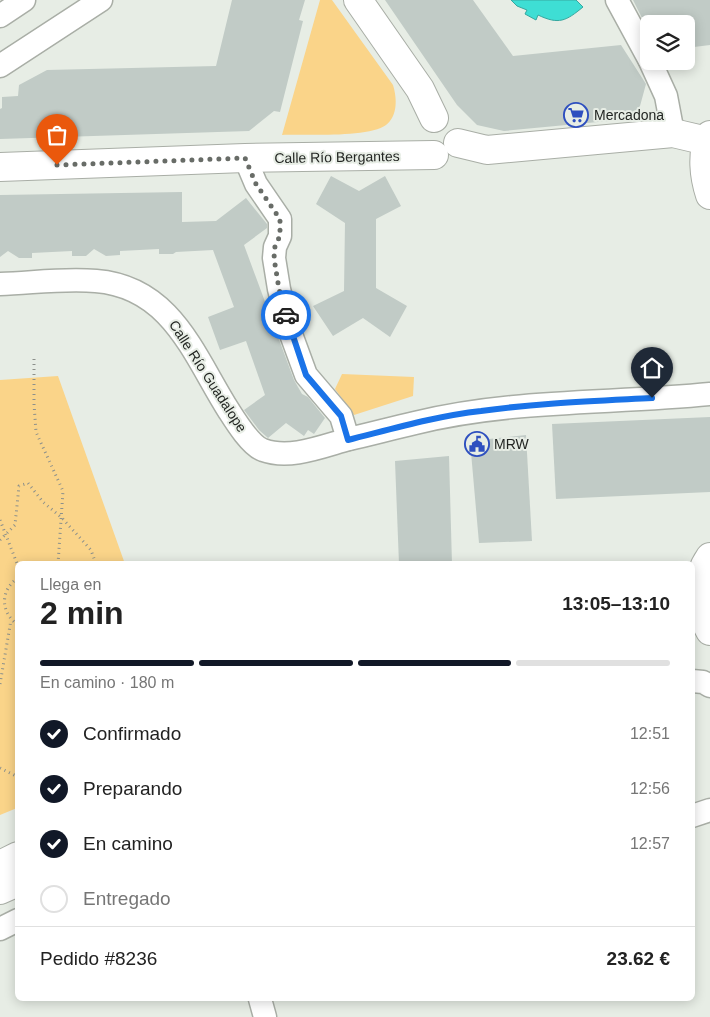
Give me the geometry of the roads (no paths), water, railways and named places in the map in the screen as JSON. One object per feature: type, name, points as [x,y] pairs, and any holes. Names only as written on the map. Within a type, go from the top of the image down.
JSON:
[{"type":"main road","points":[[358,0],[420,89],[434,118]]},
{"type":"main road","points":[[434,118],[450,120],[458,131],[458,143],[449,154],[443,156],[434,155],[425,150],[420,140],[421,130],[425,124],[434,118]]},
{"type":"main road","points":[[458,143],[487,150],[672,134],[709,138],[704,159],[705,177],[710,195]]},
{"type":"main road","name":"Calle Río Bergantes","points":[[0,167],[245,158],[434,155]]},
{"type":"main road","points":[[710,557],[704,566],[696,589],[704,620],[710,631]]},
{"type":"main road","points":[[695,637],[710,634]]},
{"type":"main road","points":[[0,865],[15,858]]},
{"type":"main road","points":[[0,890],[15,883]]},
{"type":"street","points":[[0,16],[24,0]]},
{"type":"street","points":[[0,66],[101,0]]},
{"type":"street","points":[[617,0],[640,43]]},
{"type":"street","points":[[654,70],[666,96],[672,134]]},
{"type":"street","points":[[245,158],[256,184],[280,219],[280,236],[275,246],[274,258],[288,326],[306,375],[341,416],[348,440]]},
{"type":"street","name":"Calle Río Guadalope","points":[[0,284],[97,281],[126,287],[149,298],[171,317],[192,347],[232,415],[250,440],[261,450],[277,453],[295,452],[424,421],[481,411],[544,404],[710,394]]},
{"type":"street","points":[[695,681],[703,682],[710,686]]},
{"type":"street","points":[[695,815],[710,810]]},
{"type":"street","points":[[0,929],[15,922]]},
{"type":"street","points":[[261,1001],[265,1017]]},
{"type":"water","points":[[511,0],[576,0],[583,7],[572,16],[562,20],[552,20],[538,15],[536,20],[525,14],[527,10],[517,6]]},
{"type":"place","name":"Mercadona","points":[[576,115]]},
{"type":"place","name":"MRW","points":[[477,444]]}]
